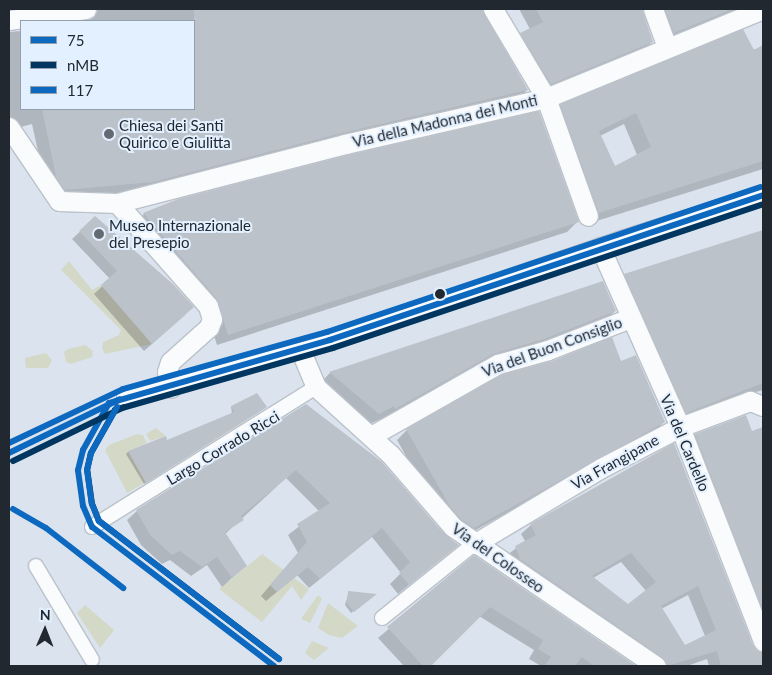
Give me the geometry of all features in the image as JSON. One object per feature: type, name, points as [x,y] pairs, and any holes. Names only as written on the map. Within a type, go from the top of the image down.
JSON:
[{"type":"street","points":[[9,20],[86,9]]},
{"type":"street","points":[[493,9],[546,98],[588,216]]},
{"type":"street","points":[[653,9],[667,47]]},
{"type":"street","name":"Via della Madonna dei Monti","points":[[9,127],[59,200],[117,203],[345,144],[546,98],[763,9]]},
{"type":"street","points":[[126,397],[171,387],[330,340],[600,247],[763,195]]},
{"type":"street","points":[[117,203],[206,302],[211,323],[171,359],[167,369],[171,387]]},
{"type":"street","name":"Via del Cardello","points":[[600,247],[680,427],[763,641]]},
{"type":"street","name":"Via del Buon Consiglio","points":[[371,436],[498,364],[548,350],[630,318]]},
{"type":"street","points":[[300,349],[316,388]]},
{"type":"street","name":"Via del Colosseo","points":[[316,388],[399,463],[445,520],[474,544],[656,666]]},
{"type":"street","name":"Largo Corrado Ricci","points":[[92,527],[316,388]]},
{"type":"street","name":"Via Frangipane","points":[[474,544],[601,468],[680,427],[759,401]]},
{"type":"street","points":[[382,618],[474,544]]},
{"type":"street","points":[[36,566],[92,660]]},
{"type":"green space","points":[[69,261],[92,290],[101,285],[152,344],[105,354],[102,348],[103,342],[119,335],[121,330],[61,270]]},
{"type":"green space","points":[[85,345],[93,351],[92,357],[71,364],[66,362],[64,352],[68,349]]},
{"type":"green space","points":[[46,353],[52,360],[48,368],[26,368],[25,358]]},
{"type":"green space","points":[[156,428],[166,436],[150,441],[146,434]]},
{"type":"green space","points":[[137,434],[143,435],[147,443],[128,451],[146,482],[127,493],[105,450],[109,445]]},
{"type":"green space","points":[[262,554],[309,589],[301,600],[292,586],[262,622],[219,589]]},
{"type":"green space","points":[[318,595],[322,599],[310,623],[301,619]]},
{"type":"green space","points":[[328,603],[358,626],[342,638],[329,635],[318,628]]},
{"type":"green space","points":[[85,605],[114,630],[100,648],[77,613]]},
{"type":"green space","points":[[312,641],[329,648],[314,660],[305,653]]},
{"type":"building","points":[[194,9],[482,9],[528,90],[342,133],[153,182],[65,190],[56,177],[42,110],[195,110]]},
{"type":"building","points":[[536,9],[642,9],[653,42],[551,84],[520,33],[543,22]]},
{"type":"building","points":[[665,9],[733,9],[674,33]]},
{"type":"building","points":[[743,29],[754,50],[763,45],[763,161],[599,213],[560,104]],"holes":[[[636,113],[651,147],[615,166],[599,131]]]},
{"type":"building","points":[[539,111],[579,222],[228,335],[217,299],[143,213],[178,199],[348,155]]},
{"type":"building","points":[[95,216],[174,285],[194,307],[152,344],[101,285],[117,271],[79,231]]},
{"type":"building","points":[[763,230],[763,383],[686,413],[624,274]]},
{"type":"building","points":[[603,281],[616,311],[544,339],[493,354],[395,409],[394,406],[379,414],[329,372]]},
{"type":"building","points":[[612,337],[621,361],[636,355],[665,422],[474,528],[461,519],[449,505],[406,429],[502,374],[552,361]]},
{"type":"building","points":[[257,393],[267,407],[146,483],[128,451],[166,436],[167,440],[234,412],[231,406]]},
{"type":"building","points":[[306,404],[382,462],[445,535],[459,545],[409,585],[399,573],[410,562],[382,528],[320,579],[308,567],[277,592],[270,585],[307,542],[297,524],[330,503],[296,470],[241,516],[244,520],[225,532],[247,566],[232,578],[217,557],[202,567],[180,551],[172,555],[150,535],[136,510]]},
{"type":"building","points":[[746,415],[752,431],[763,427],[763,611],[695,434]]},
{"type":"building","points":[[674,443],[753,645],[763,652],[763,666],[721,666],[717,651],[667,666],[662,657],[520,559],[515,546],[536,535],[530,524]],"holes":[[[631,553],[656,582],[628,604],[592,576]],[[698,586],[716,630],[685,645],[661,606]]]},
{"type":"building","points":[[474,555],[636,666],[594,666],[582,657],[575,666],[544,666],[551,657],[538,649],[543,640],[490,607],[431,666],[423,666],[387,627]]},
{"type":"building","points":[[348,591],[377,594],[354,612],[347,603]]},
{"type":"transit line","name":"117","points":[[9,443],[123,389],[327,332],[760,187]]},
{"type":"transit line","name":"75","points":[[274,666],[92,527],[83,506],[78,470],[83,450],[109,403],[330,340],[763,195]]},
{"type":"transit line","name":"nMB","points":[[279,659],[99,521],[92,504],[87,470],[91,453],[115,410],[333,348],[763,204]]},
{"type":"transit line","name":"75","points":[[9,453],[120,399]]},
{"type":"transit line","name":"117","points":[[117,407],[91,453],[87,470],[92,504],[99,521],[279,659]]},
{"type":"transit line","name":"nMB","points":[[13,461],[124,407]]},
{"type":"transit line","name":"117","points":[[13,509],[46,528],[123,588]]},
{"type":"place","name":"Chiesa dei Santi Quirico e Giulitta","points":[[109,134]]},
{"type":"place","name":"Museo Internazionale del Presepio","points":[[99,234]]}]
